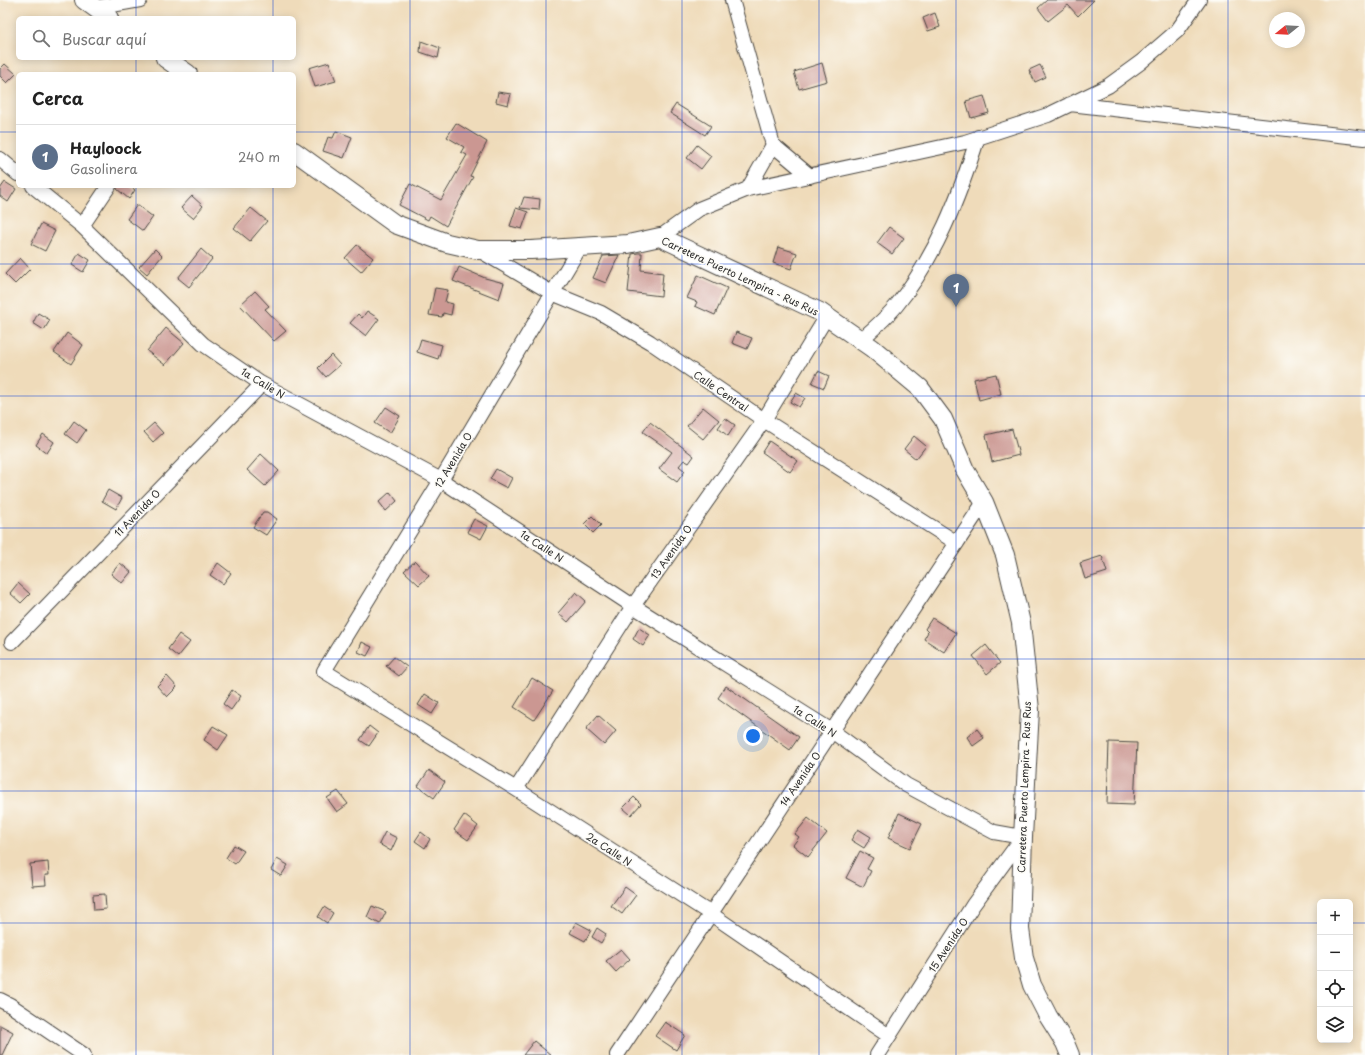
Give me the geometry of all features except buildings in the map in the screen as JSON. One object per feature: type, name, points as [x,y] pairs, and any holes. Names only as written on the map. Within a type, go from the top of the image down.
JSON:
[{"type":"street","points":[[96,9],[140,0]]},
{"type":"street","points":[[732,0],[773,146],[810,176]]},
{"type":"street","points":[[660,237],[699,209],[748,189],[966,142],[1048,115],[1108,86],[1141,62],[1176,31],[1199,0]]},
{"type":"street","points":[[168,60],[183,72]]},
{"type":"street","points":[[1069,104],[1365,138]]},
{"type":"street","points":[[862,340],[895,306],[920,272],[941,235],[966,176],[978,138]]},
{"type":"street","points":[[748,189],[773,146]]},
{"type":"street","name":"Carretera Puerto Lempira - Rus Rus","points":[[296,152],[395,224],[447,243],[478,250],[531,250],[628,244],[660,237],[827,316],[862,340],[920,388],[943,419],[965,470],[984,502],[1005,555],[1021,624],[1030,710],[1020,929],[1024,958],[1032,985],[1048,1016],[1065,1043],[1070,1055]]},
{"type":"street","points":[[0,159],[16,172]]},
{"type":"street","name":"1a Calle N","points":[[35,188],[82,226],[203,344],[262,384],[441,480],[633,606],[832,731],[906,785],[994,832],[1023,837]]},
{"type":"street","points":[[82,226],[108,188]]},
{"type":"street","name":"12 Avenida O","points":[[324,671],[441,480],[580,247]]},
{"type":"street","name":"Calle Central","points":[[478,250],[552,293],[601,313],[650,342],[764,420],[957,543]]},
{"type":"street","name":"13 Avenida O","points":[[516,789],[633,606],[764,420],[827,316]]},
{"type":"street","name":"11 Avenida O","points":[[12,642],[262,384]]},
{"type":"street","name":"14 Avenida O","points":[[617,1055],[984,502]]},
{"type":"street","name":"2a Calle N","points":[[324,671],[516,789],[711,914],[889,1036]]},
{"type":"street","name":"15 Avenida O","points":[[877,1055],[973,905],[1023,837]]},
{"type":"street","points":[[0,1000],[84,1055]]},
{"type":"place","name":"Hayloock","points":[[956,307]]}]
